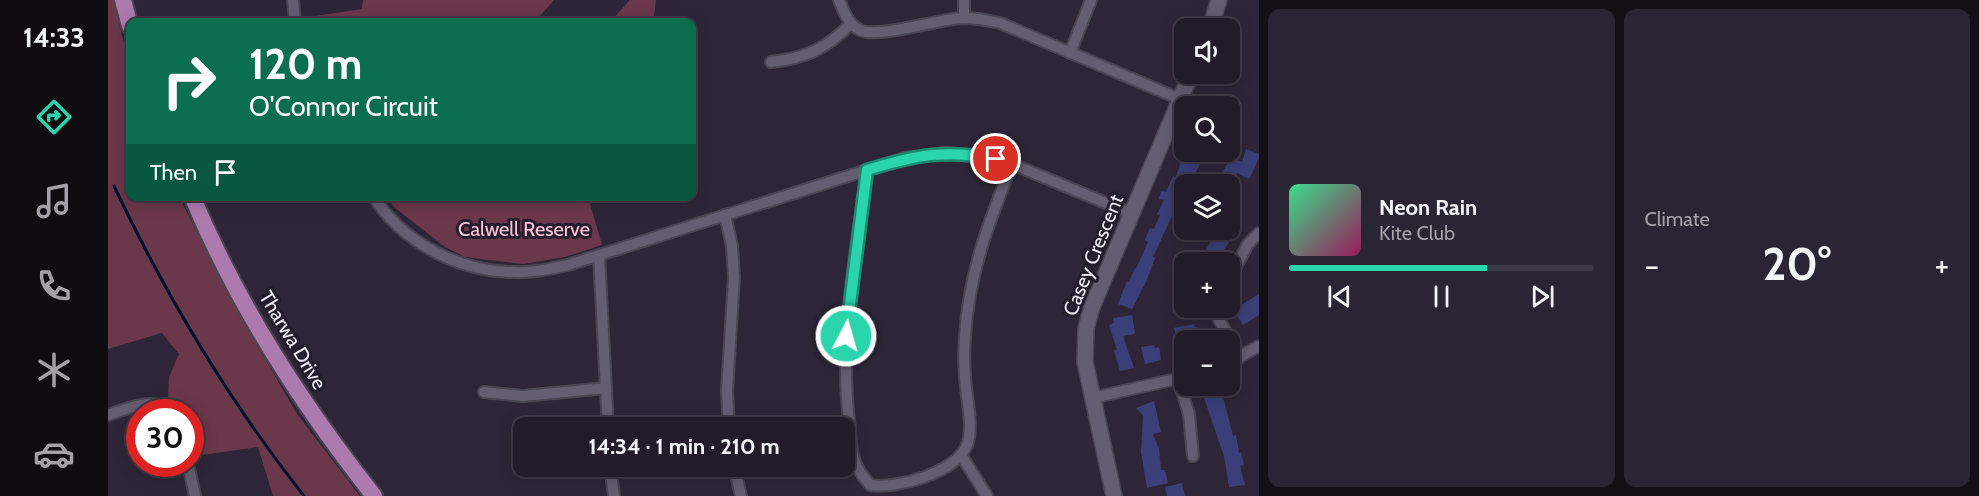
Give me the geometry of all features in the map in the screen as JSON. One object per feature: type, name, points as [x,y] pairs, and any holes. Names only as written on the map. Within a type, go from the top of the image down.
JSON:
[{"type":"main road","points":[[123,0],[128,18]]},
{"type":"main road","name":"Tharwa Drive","points":[[194,201],[229,273],[266,339],[327,434],[374,496]]},
{"type":"street","points":[[293,0],[295,18]]},
{"type":"street","points":[[839,0],[851,24],[861,31],[874,34],[964,18],[982,19],[1000,23],[1174,96]]},
{"type":"street","points":[[964,0],[964,18]]},
{"type":"street","points":[[1070,53],[1091,0]]},
{"type":"street","points":[[1213,18],[1219,0]]},
{"type":"street","points":[[771,62],[794,60],[815,52],[835,40],[851,24]]},
{"type":"street","name":"Casey Crescent","points":[[1114,496],[1084,362],[1086,328],[1092,307],[1174,113]]},
{"type":"street","points":[[377,201],[393,221],[413,239],[436,253],[461,264],[515,273],[542,271],[599,255],[905,158],[945,153],[972,155],[1012,164],[1132,214]]},
{"type":"street","points":[[867,170],[848,319],[845,371],[854,460],[871,490],[900,484],[947,468],[962,455],[968,444],[970,431],[964,357],[968,299],[982,243],[1012,164]]},
{"type":"street","points":[[725,215],[732,246],[734,277],[727,391],[728,417]]},
{"type":"street","points":[[1240,259],[1248,244],[1259,233]]},
{"type":"street","points":[[599,255],[607,417]]},
{"type":"street","points":[[1219,318],[1241,357],[1259,346]]},
{"type":"street","points":[[1092,398],[1174,380]]},
{"type":"street","points":[[484,392],[523,396],[606,388]]},
{"type":"street","points":[[1186,396],[1193,456]]},
{"type":"street","points":[[108,415],[126,409]]},
{"type":"street","points":[[962,455],[987,496]]},
{"type":"street","points":[[191,477],[195,496]]},
{"type":"street","points":[[611,477],[614,496]]},
{"type":"street","points":[[737,477],[741,496]]},
{"type":"green space","points":[[108,0],[114,0],[126,50],[126,201],[181,201],[246,326],[297,414],[360,496],[273,496],[258,447],[204,455],[204,399],[170,399],[168,397],[169,377],[179,354],[162,333],[108,349]]},
{"type":"green space","points":[[363,0],[554,0],[538,18],[302,18],[362,9]]},
{"type":"green space","points":[[630,0],[656,0],[654,18],[614,18]]},
{"type":"green space","name":"Calwell Reserve","points":[[390,201],[589,201],[602,245],[565,257],[523,264],[465,257],[445,247],[394,207]]},
{"type":"building","points":[[1246,149],[1259,154],[1249,179],[1237,173],[1222,174],[1228,162],[1242,162]]},
{"type":"building","points":[[1181,162],[1201,162],[1195,174],[1177,174]]},
{"type":"building","points":[[1173,176],[1174,212],[1153,257],[1155,258],[1146,282],[1132,309],[1118,304],[1127,281],[1129,282],[1136,269],[1148,242],[1145,240],[1150,228],[1154,229],[1160,215],[1157,214],[1164,200],[1159,199],[1161,191],[1166,192]]},
{"type":"building","points":[[1211,240],[1230,240],[1223,252],[1205,252]]},
{"type":"building","points":[[1259,294],[1259,315],[1243,325],[1238,318],[1240,306]]},
{"type":"building","points":[[1132,315],[1135,334],[1123,336],[1134,368],[1120,371],[1114,350],[1117,350],[1109,325],[1114,323],[1113,318]]},
{"type":"building","points":[[1194,324],[1198,330],[1174,330],[1174,328]]},
{"type":"building","points":[[1154,345],[1155,348],[1159,347],[1161,360],[1145,364],[1141,347]]},
{"type":"building","points":[[1203,396],[1223,396],[1233,436],[1236,435],[1239,453],[1241,452],[1244,465],[1240,466],[1245,485],[1229,487],[1224,456]]},
{"type":"building","points":[[1154,401],[1161,432],[1153,434],[1159,449],[1161,470],[1165,470],[1168,483],[1147,488],[1141,452],[1143,415],[1136,408]]},
{"type":"building","points":[[1182,483],[1185,496],[1167,496],[1165,487]]},
{"type":"waterway","points":[[114,186],[155,267],[200,347],[250,423],[304,496]]},
{"type":"route","points":[[846,336],[867,170],[905,158],[945,153],[996,159]]}]
